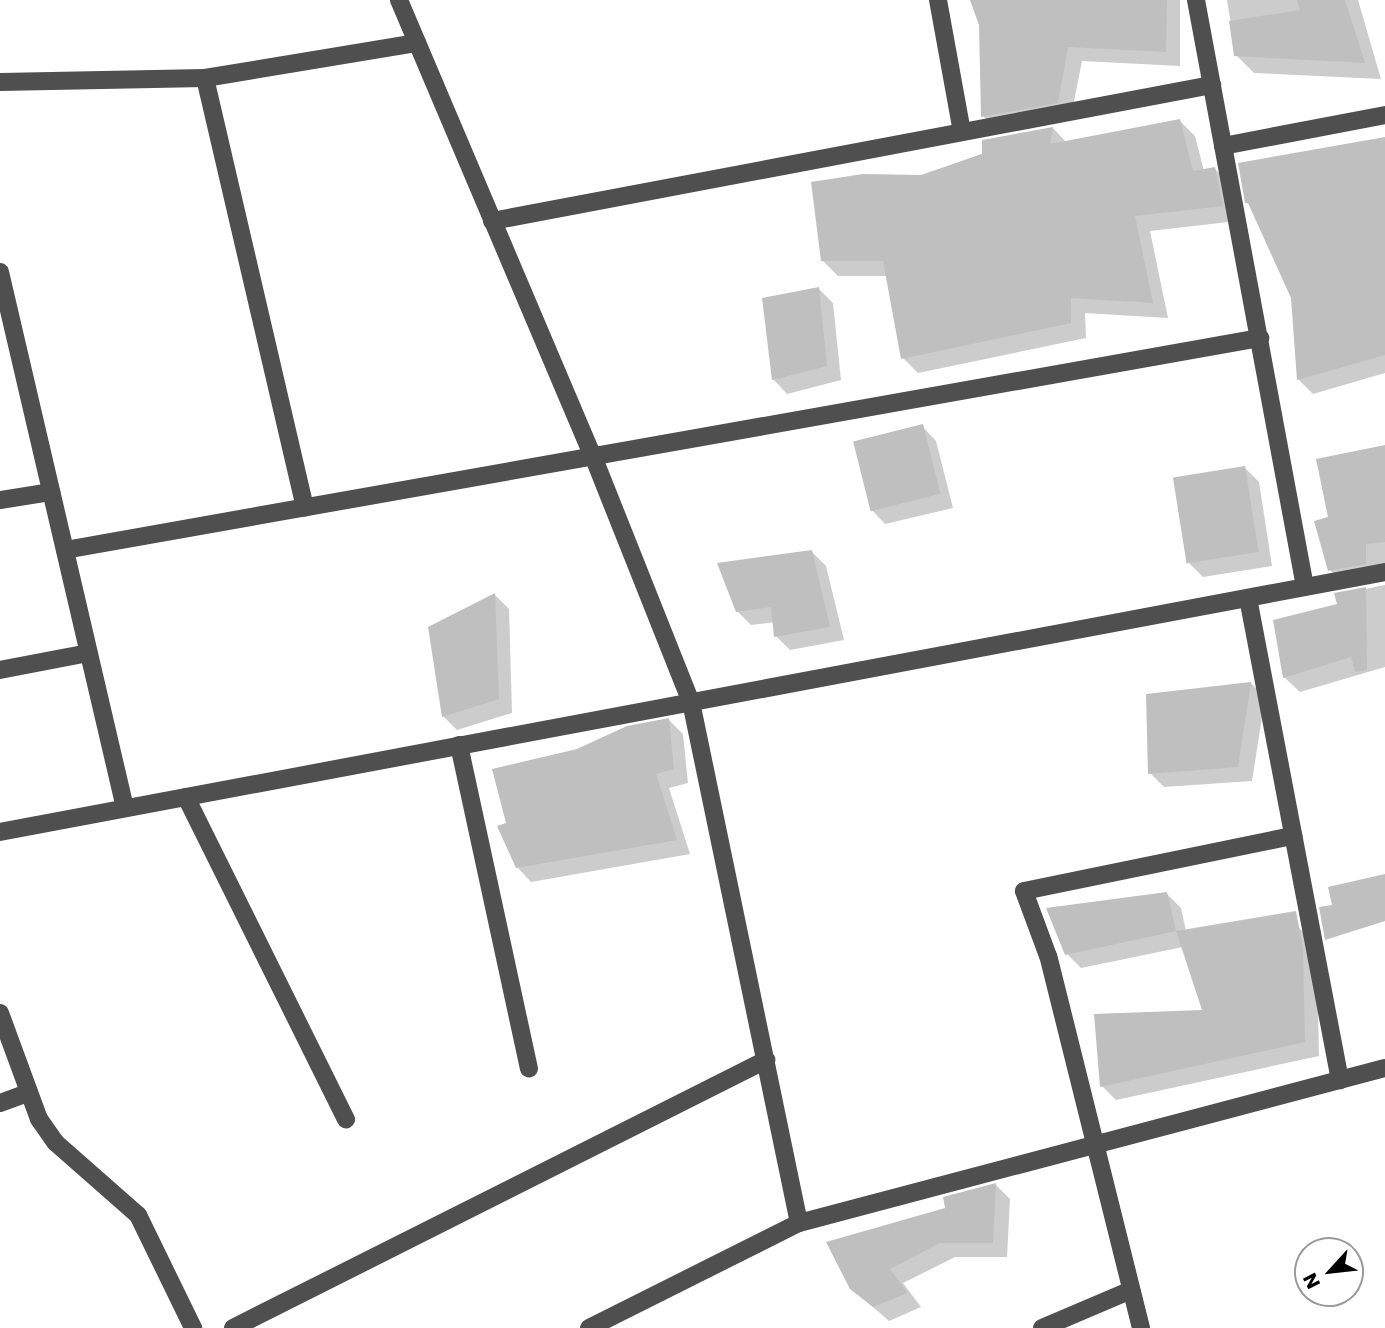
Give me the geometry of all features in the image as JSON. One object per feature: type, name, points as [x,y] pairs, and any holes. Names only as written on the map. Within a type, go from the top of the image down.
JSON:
[{"type":"street","points":[[399,0],[593,456],[691,702],[800,1223]]},
{"type":"street","points":[[938,0],[962,132]]},
{"type":"street","points":[[1196,0],[1305,587]]},
{"type":"street","points":[[0,82],[205,78],[417,43]]},
{"type":"street","points":[[205,78],[305,508]]},
{"type":"street","points":[[492,221],[1212,85]]},
{"type":"street","points":[[1223,146],[1385,115]]},
{"type":"street","points":[[0,272],[125,808]]},
{"type":"street","points":[[65,550],[1260,338]]},
{"type":"street","points":[[0,500],[51,492]]},
{"type":"street","points":[[0,832],[1385,572]]},
{"type":"street","points":[[1248,598],[1340,1080]]},
{"type":"street","points":[[0,670],[88,653]]},
{"type":"street","points":[[459,745],[529,1069]]},
{"type":"street","points":[[186,797],[346,1119]]},
{"type":"street","points":[[1141,1328],[1048,956],[1024,891],[1293,835]]},
{"type":"street","points":[[0,1013],[39,1119],[56,1143],[138,1215],[193,1328]]},
{"type":"street","points":[[233,1328],[766,1060]]},
{"type":"street","points":[[590,1328],[800,1223],[1385,1068]]},
{"type":"street","points":[[0,1103],[28,1093]]},
{"type":"street","points":[[1042,1328],[1131,1290]]},
{"type":"building","points":[[970,0],[1167,0],[1166,52],[1068,47],[1058,103],[981,117],[979,25]]},
{"type":"building","points":[[1297,0],[1345,0],[1365,63],[1234,56],[1229,21],[1300,10]]},
{"type":"building","points":[[1180,119],[1193,171],[1215,167],[1223,206],[1135,216],[1153,303],[1071,298],[1071,323],[901,359],[883,261],[821,261],[811,182],[863,174],[921,175],[982,154],[982,140],[1053,127],[1050,144]]},
{"type":"building","points":[[1385,137],[1385,355],[1297,380],[1291,298],[1248,203],[1245,203],[1238,163]]},
{"type":"building","points":[[819,287],[827,366],[772,380],[762,298]]},
{"type":"building","points":[[923,424],[940,494],[871,511],[853,441]]},
{"type":"building","points":[[1385,445],[1385,542],[1366,544],[1366,564],[1328,571],[1314,521],[1328,517],[1316,459]]},
{"type":"building","points":[[1245,466],[1259,552],[1187,563],[1173,477]]},
{"type":"building","points":[[812,550],[830,627],[774,637],[771,607],[736,612],[717,563]]},
{"type":"building","points":[[1366,587],[1367,670],[1355,672],[1351,657],[1283,678],[1273,620],[1337,604],[1334,593]]},
{"type":"building","points":[[495,593],[499,699],[442,717],[428,627]]},
{"type":"building","points":[[1251,682],[1238,767],[1148,774],[1146,694]]},
{"type":"building","points":[[669,718],[674,769],[656,774],[677,840],[516,868],[497,826],[506,823],[492,769],[577,749],[627,726]]},
{"type":"building","points":[[1385,874],[1385,921],[1325,940],[1319,907],[1332,905],[1328,887]]},
{"type":"building","points":[[1167,892],[1176,931],[1065,955],[1046,908]]},
{"type":"building","points":[[1296,911],[1303,949],[1305,1042],[1100,1087],[1094,1014],[1202,1010],[1176,931]]},
{"type":"building","points":[[996,1183],[993,1243],[940,1243],[890,1269],[908,1293],[873,1307],[850,1289],[826,1242],[945,1208],[943,1197]]}]
